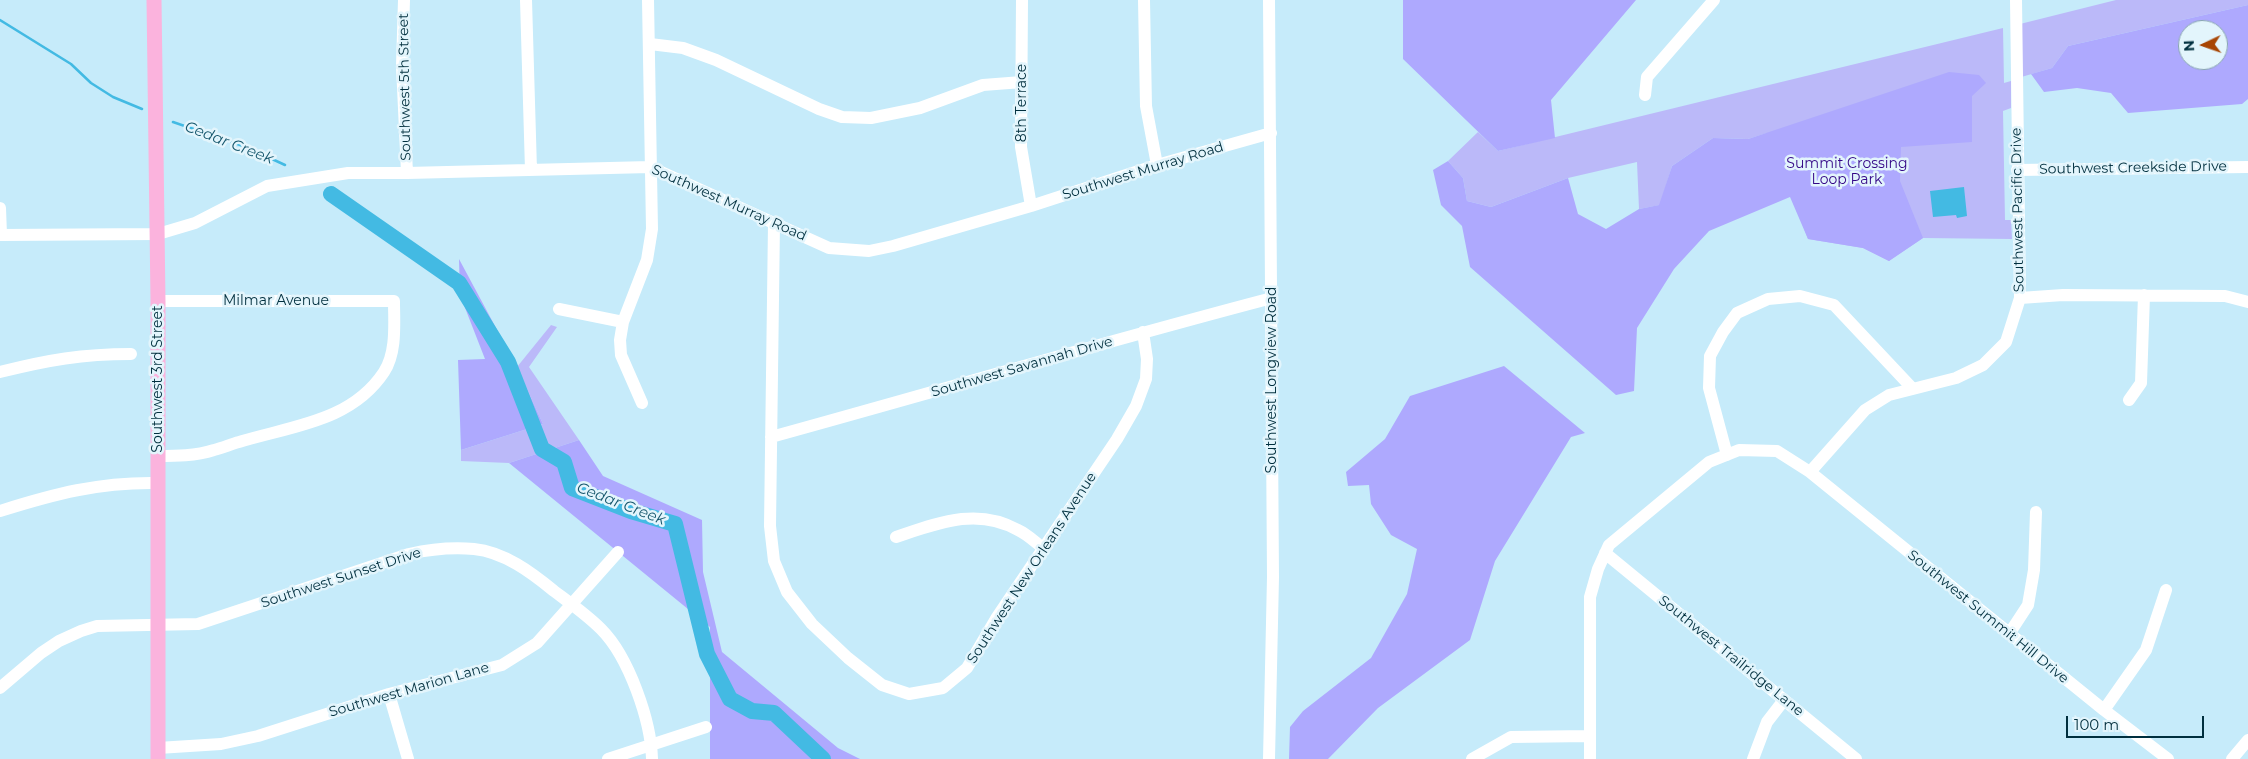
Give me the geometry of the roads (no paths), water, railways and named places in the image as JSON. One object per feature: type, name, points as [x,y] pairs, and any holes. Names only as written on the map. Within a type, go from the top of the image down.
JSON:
[{"type":"main road","name":"Southwest 3rd Street","points":[[154,0],[158,234],[158,754]]},
{"type":"street","name":"Southwest 5th Street","points":[[404,0],[402,66],[407,173]]},
{"type":"street","points":[[526,0],[531,170]]},
{"type":"street","points":[[642,403],[621,355],[623,322],[647,260],[652,229],[648,0]]},
{"type":"street","name":"8th Terrace","points":[[1022,0],[1021,147],[1031,206]]},
{"type":"street","points":[[1144,0],[1146,106],[1157,165]]},
{"type":"street","name":"Southwest Longview Road","points":[[1269,0],[1273,576],[1269,759]]},
{"type":"street","points":[[1645,95],[1647,77],[1714,0]]},
{"type":"street","name":"Southwest Pacific Drive","points":[[1810,472],[1865,410],[1889,395],[1956,378],[1984,365],[2006,342],[2020,298],[2016,2]]},
{"type":"street","points":[[650,44],[684,48],[700,54],[819,109],[842,117],[871,118],[920,108],[983,86],[1022,82]]},
{"type":"street","name":"Southwest Murray Road","points":[[0,235],[158,234],[194,223],[267,186],[348,173],[650,167],[829,248],[869,251],[893,246],[1031,206],[1157,165],[1271,133]]},
{"type":"street","name":"Southwest Creekside Drive","points":[[2017,170],[2248,167]]},
{"type":"street","points":[[0,208],[0,235]]},
{"type":"street","name":"Southwest New Orleans Avenue","points":[[774,223],[770,526],[774,561],[787,592],[812,624],[848,658],[882,685],[909,694],[943,688],[967,668],[997,617],[1117,439],[1136,406],[1146,379],[1147,359],[1143,332]]},
{"type":"street","points":[[2020,298],[2063,295],[2225,296],[2248,302]]},
{"type":"street","points":[[2129,400],[2141,383],[2144,295]]},
{"type":"street","points":[[1727,455],[1709,388],[1710,356],[1723,332],[1737,313],[1768,299],[1800,296],[1834,305],[1913,389]]},
{"type":"street","name":"Southwest Savannah Drive","points":[[771,437],[952,388],[1143,332],[1272,298]]},
{"type":"street","name":"Milmar Avenue","points":[[157,456],[183,457],[212,451],[325,419],[342,410],[372,386],[385,371],[394,340],[394,301],[158,301]]},
{"type":"street","points":[[559,309],[623,322]]},
{"type":"street","points":[[0,372],[57,358],[92,354],[131,354]]},
{"type":"street","points":[[1590,759],[1590,597],[1598,569],[1609,545],[1709,462],[1739,450],[1778,450],[1810,472]]},
{"type":"street","name":"Southwest Summit Hill Drive","points":[[1810,472],[2009,634],[2168,759]]},
{"type":"street","points":[[0,511],[61,493],[116,483],[157,483]]},
{"type":"street","points":[[2009,634],[2028,605],[2034,570],[2036,512]]},
{"type":"street","points":[[896,537],[949,520],[994,520],[1019,530],[1043,548]]},
{"type":"street","name":"Southwest Sunset Drive","points":[[0,688],[41,653],[59,641],[97,626],[198,624],[386,561],[436,548],[475,549],[493,553],[536,575],[602,630],[619,654],[636,686],[652,753]]},
{"type":"street","name":"Southwest Marion Lane","points":[[158,754],[258,736],[389,694],[502,665],[519,656],[536,643],[618,552]]},
{"type":"street","name":"Southwest Trailridge Lane","points":[[1606,553],[1856,759]]},
{"type":"street","points":[[2104,710],[2146,650],[2166,590]]},
{"type":"street","points":[[389,694],[408,759]]},
{"type":"street","points":[[1753,759],[1767,722],[1784,700]]},
{"type":"street","points":[[608,759],[652,753],[706,728]]},
{"type":"street","points":[[1472,759],[1511,737],[1590,736]]},
{"type":"street","points":[[2232,759],[2248,740]]},
{"type":"waterway","points":[[0,20],[71,64],[91,83],[113,97],[142,109]]},
{"type":"waterway","name":"Cedar Creek","points":[[173,122],[246,147],[285,165]]},
{"type":"waterway","name":"Cedar Creek","points":[[331,194],[459,283],[508,362],[542,449],[564,462],[572,488],[631,511],[675,524],[707,654],[730,699],[752,711],[774,713],[823,759]]},
{"type":"park label","name":"Summit Crossing Loop Park","points":[[1847,172]]}]
